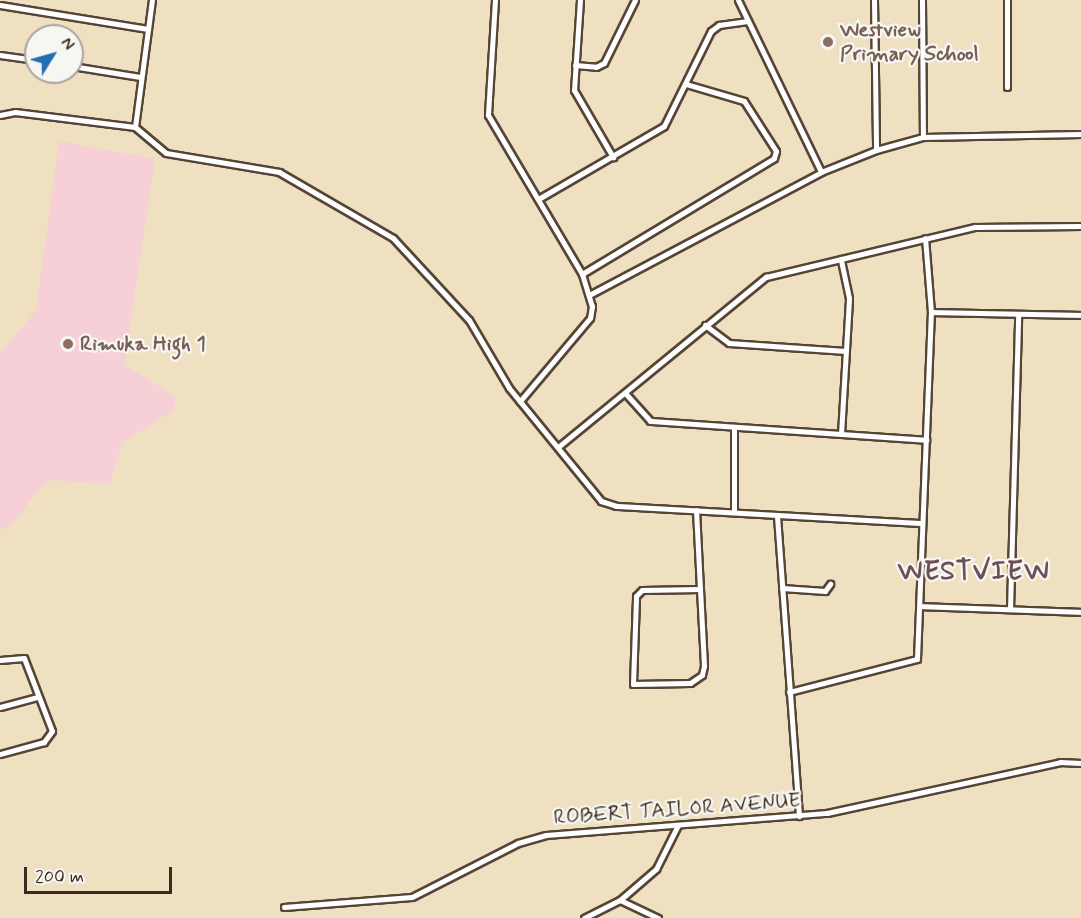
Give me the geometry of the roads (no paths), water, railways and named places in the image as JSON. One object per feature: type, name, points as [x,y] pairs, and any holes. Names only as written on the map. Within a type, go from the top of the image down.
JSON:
[{"type":"street","points":[[135,127],[152,0]]},
{"type":"street","points":[[495,0],[487,111],[540,198],[591,294],[590,318],[520,401]]},
{"type":"street","points":[[580,0],[575,65],[576,93],[613,157]]},
{"type":"street","points":[[575,65],[596,67],[604,63],[634,0]]},
{"type":"street","points":[[738,0],[821,172]]},
{"type":"street","points":[[874,0],[876,150]]},
{"type":"street","points":[[922,0],[923,137]]},
{"type":"street","points":[[1007,0],[1007,87]]},
{"type":"street","points":[[0,5],[148,29]]},
{"type":"street","points":[[540,198],[664,126],[715,27],[747,21]]},
{"type":"street","points":[[0,55],[24,58]]},
{"type":"street","points":[[84,68],[140,77]]},
{"type":"street","points":[[582,274],[774,158],[776,151],[744,101],[686,84]]},
{"type":"street","points":[[0,115],[15,112],[135,127],[166,153],[279,172],[393,238],[469,320],[520,401],[607,504],[922,523]]},
{"type":"street","points":[[591,294],[821,172],[876,150],[923,137],[1081,134]]},
{"type":"street","points":[[558,447],[626,394],[705,325],[766,277],[975,227],[1081,226]]},
{"type":"street","points":[[789,692],[912,664],[920,652],[922,523],[931,312],[925,238]]},
{"type":"street","points":[[841,259],[849,298],[841,434]]},
{"type":"street","points":[[931,312],[1081,315]]},
{"type":"street","points":[[1010,609],[1018,315]]},
{"type":"street","points":[[705,325],[729,343],[846,351]]},
{"type":"street","points":[[626,394],[650,421],[926,440]]},
{"type":"street","points":[[734,427],[734,511]]},
{"type":"street","points":[[696,510],[700,589],[702,675],[690,683],[633,684],[636,596],[642,590],[700,589]]},
{"type":"street","points":[[777,516],[799,816]]},
{"type":"street","points":[[782,588],[825,591],[830,584]]},
{"type":"street","points":[[920,606],[1081,612]]},
{"type":"street","points":[[0,660],[24,658],[51,728],[50,738],[0,754]]},
{"type":"street","points":[[0,707],[38,697]]},
{"type":"street","name":"ROBERT TAILOR AVENUE","points":[[284,908],[412,897],[532,838],[799,816],[855,809],[1068,761],[1081,763]]},
{"type":"street","points":[[584,918],[620,900],[660,864],[678,825]]},
{"type":"street","points":[[620,900],[658,918]]},
{"type":"place","name":"Westview Primary School","points":[[828,42]]},
{"type":"place","name":"Rimuka High 1","points":[[68,344]]},
{"type":"district","name":"WESTVIEW","points":[[974,572]]}]
